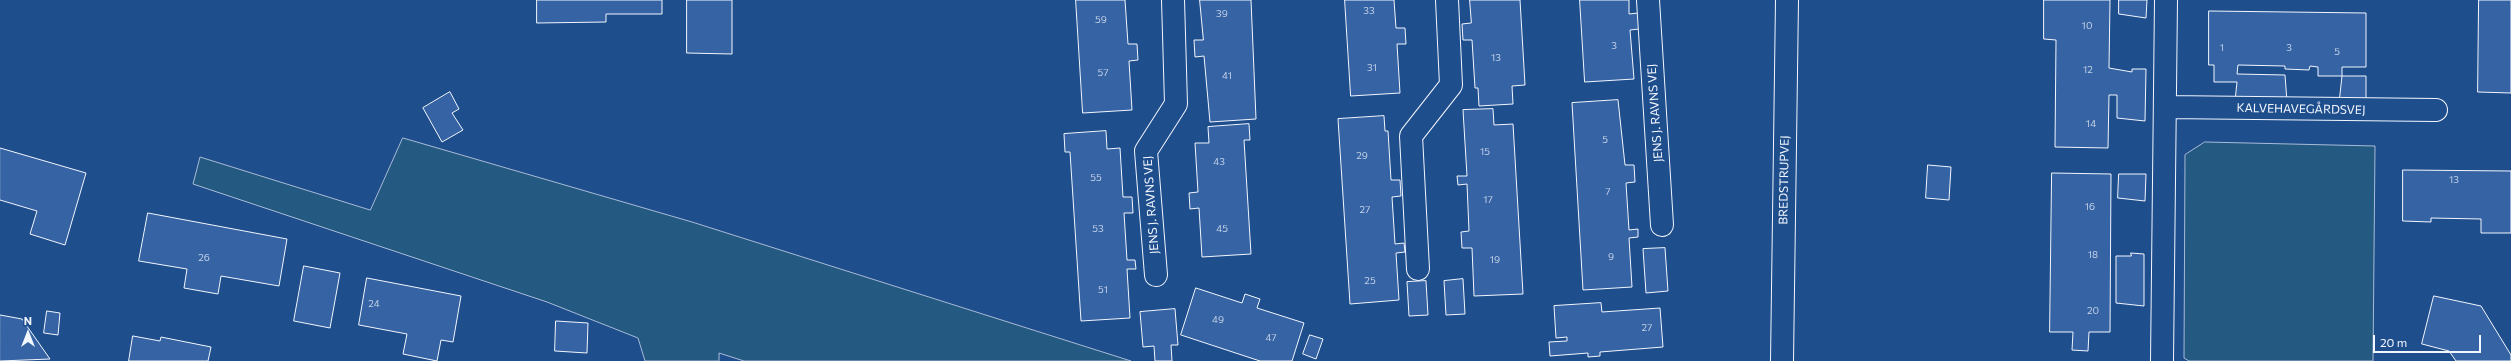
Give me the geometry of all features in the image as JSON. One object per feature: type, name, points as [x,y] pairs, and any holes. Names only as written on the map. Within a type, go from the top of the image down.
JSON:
[{"type":"street","name":"JENS J. RAVNS VEJ","points":[[1156,275],[1146,151],[1176,104],[1173,0]]},
{"type":"street","points":[[1418,269],[1411,136],[1451,85],[1447,0]]},
{"type":"street","name":"JENS J. RAVNS VEJ","points":[[1648,0],[1662,226]]},
{"type":"street","name":"BREDSTRUPVEJ","points":[[1782,361],[1787,0]]},
{"type":"street","points":[[2162,361],[2166,0]]},
{"type":"street","name":"KALVEHAVEGÅRDSVEJ","points":[[2166,107],[2436,110]]},
{"type":"shaded area","points":[[403,138],[692,222],[1131,361],[744,361],[719,353],[719,361],[645,361],[638,338],[547,302],[193,184],[200,157],[370,210]]},
{"type":"shaded area","points":[[2205,142],[2375,146],[2373,361],[2189,361],[2184,358],[2185,155]]},
{"type":"building","points":[[537,0],[662,0],[662,14],[606,14],[606,22],[537,23]]},
{"type":"building","points":[[687,0],[732,0],[732,54],[687,53]]},
{"type":"building","points":[[1076,0],[1125,0],[1128,44],[1137,44],[1138,60],[1129,61],[1132,110],[1083,113]]},
{"type":"building","points":[[1200,0],[1251,0],[1256,119],[1210,122],[1204,56],[1195,57],[1194,40],[1203,40]]},
{"type":"building","points":[[1345,0],[1394,0],[1396,28],[1405,28],[1406,44],[1397,44],[1400,93],[1351,96]]},
{"type":"building","points":[[1470,0],[1520,0],[1525,85],[1512,86],[1513,104],[1479,106],[1478,88],[1475,88],[1472,40],[1463,40],[1462,24],[1471,23]]},
{"type":"building","points":[[1580,0],[1629,0],[1629,14],[1638,13],[1639,29],[1630,30],[1634,79],[1585,82]]},
{"type":"building","points":[[2044,0],[2110,0],[2109,68],[2132,72],[2132,69],[2146,69],[2145,121],[2117,118],[2117,95],[2109,95],[2108,148],[2055,147],[2056,40],[2044,39]]},
{"type":"building","points":[[2119,0],[2147,0],[2146,18],[2119,14]]},
{"type":"building","points":[[2479,0],[2511,0],[2511,93],[2478,92]]},
{"type":"building","points":[[2209,11],[2366,13],[2366,67],[2342,67],[2342,76],[2318,76],[2318,67],[2310,66],[2309,70],[2285,69],[2285,66],[2238,65],[2237,74],[2285,75],[2287,102],[2235,101],[2237,82],[2214,82],[2214,65],[2209,65]]},
{"type":"building","points":[[2342,76],[2366,76],[2366,103],[2339,103]]},
{"type":"building","points":[[450,92],[459,109],[452,113],[463,130],[442,142],[423,108]]},
{"type":"building","points":[[1618,100],[1625,165],[1634,165],[1635,182],[1626,183],[1629,230],[1638,229],[1638,237],[1629,238],[1632,287],[1583,290],[1572,103]]},
{"type":"building","points":[[1493,109],[1494,125],[1513,124],[1523,294],[1474,296],[1472,248],[1462,248],[1461,232],[1469,231],[1467,184],[1458,185],[1457,176],[1467,176],[1463,110]]},
{"type":"building","points":[[1384,116],[1385,131],[1388,131],[1391,180],[1400,180],[1401,196],[1392,197],[1395,244],[1404,243],[1405,252],[1396,253],[1399,300],[1350,304],[1338,119]]},
{"type":"building","points":[[1249,124],[1250,140],[1244,140],[1251,254],[1202,257],[1199,208],[1190,209],[1189,193],[1198,192],[1195,143],[1209,143],[1208,127]]},
{"type":"building","points":[[1106,131],[1107,149],[1120,148],[1123,197],[1132,197],[1133,213],[1124,213],[1127,260],[1135,260],[1136,269],[1127,269],[1130,318],[1081,321],[1070,152],[1065,152],[1064,134]]},
{"type":"building","points":[[0,148],[86,173],[65,245],[30,234],[37,211],[0,200]]},
{"type":"building","points":[[1928,165],[1951,167],[1949,200],[1926,198]]},
{"type":"building","points":[[2403,170],[2511,171],[2511,233],[2481,233],[2481,219],[2431,218],[2431,222],[2403,221]]},
{"type":"building","points":[[2052,173],[2111,174],[2110,332],[2089,332],[2088,351],[2072,350],[2073,332],[2050,332]]},
{"type":"building","points":[[2119,174],[2146,174],[2145,201],[2118,198]]},
{"type":"building","points":[[148,213],[287,239],[279,286],[221,276],[218,294],[184,288],[187,269],[139,261]]},
{"type":"building","points":[[1665,248],[1668,291],[1646,293],[1643,249]]},
{"type":"building","points":[[2131,253],[2144,254],[2144,306],[2116,303],[2116,256],[2131,256]]},
{"type":"building","points":[[304,266],[340,273],[330,328],[294,321]]},
{"type":"building","points":[[367,278],[461,296],[453,342],[441,340],[437,361],[403,354],[407,334],[359,325]]},
{"type":"building","points":[[1463,279],[1465,314],[1446,315],[1444,281]]},
{"type":"building","points":[[1426,281],[1428,315],[1409,316],[1407,282]]},
{"type":"building","points":[[1196,288],[1242,303],[1245,294],[1260,299],[1257,308],[1304,323],[1292,361],[1260,361],[1181,335]]},
{"type":"building","points":[[2434,296],[2481,306],[2511,355],[2511,361],[2456,361],[2449,351],[2422,344]]},
{"type":"building","points":[[1601,303],[1602,312],[1660,308],[1663,347],[1600,352],[1600,356],[1588,357],[1588,353],[1550,356],[1549,342],[1567,341],[1567,337],[1556,338],[1554,306]]},
{"type":"building","points":[[1175,309],[1178,345],[1171,345],[1172,361],[1155,361],[1154,346],[1143,347],[1140,312]]},
{"type":"building","points":[[47,311],[60,313],[58,335],[44,333]]},
{"type":"building","points":[[0,315],[22,319],[50,359],[0,361]]},
{"type":"building","points":[[556,321],[588,323],[587,353],[555,351]]},
{"type":"building","points":[[1310,335],[1323,339],[1316,359],[1303,354]]},
{"type":"building","points":[[133,336],[160,341],[161,337],[211,347],[208,361],[129,361]]}]
